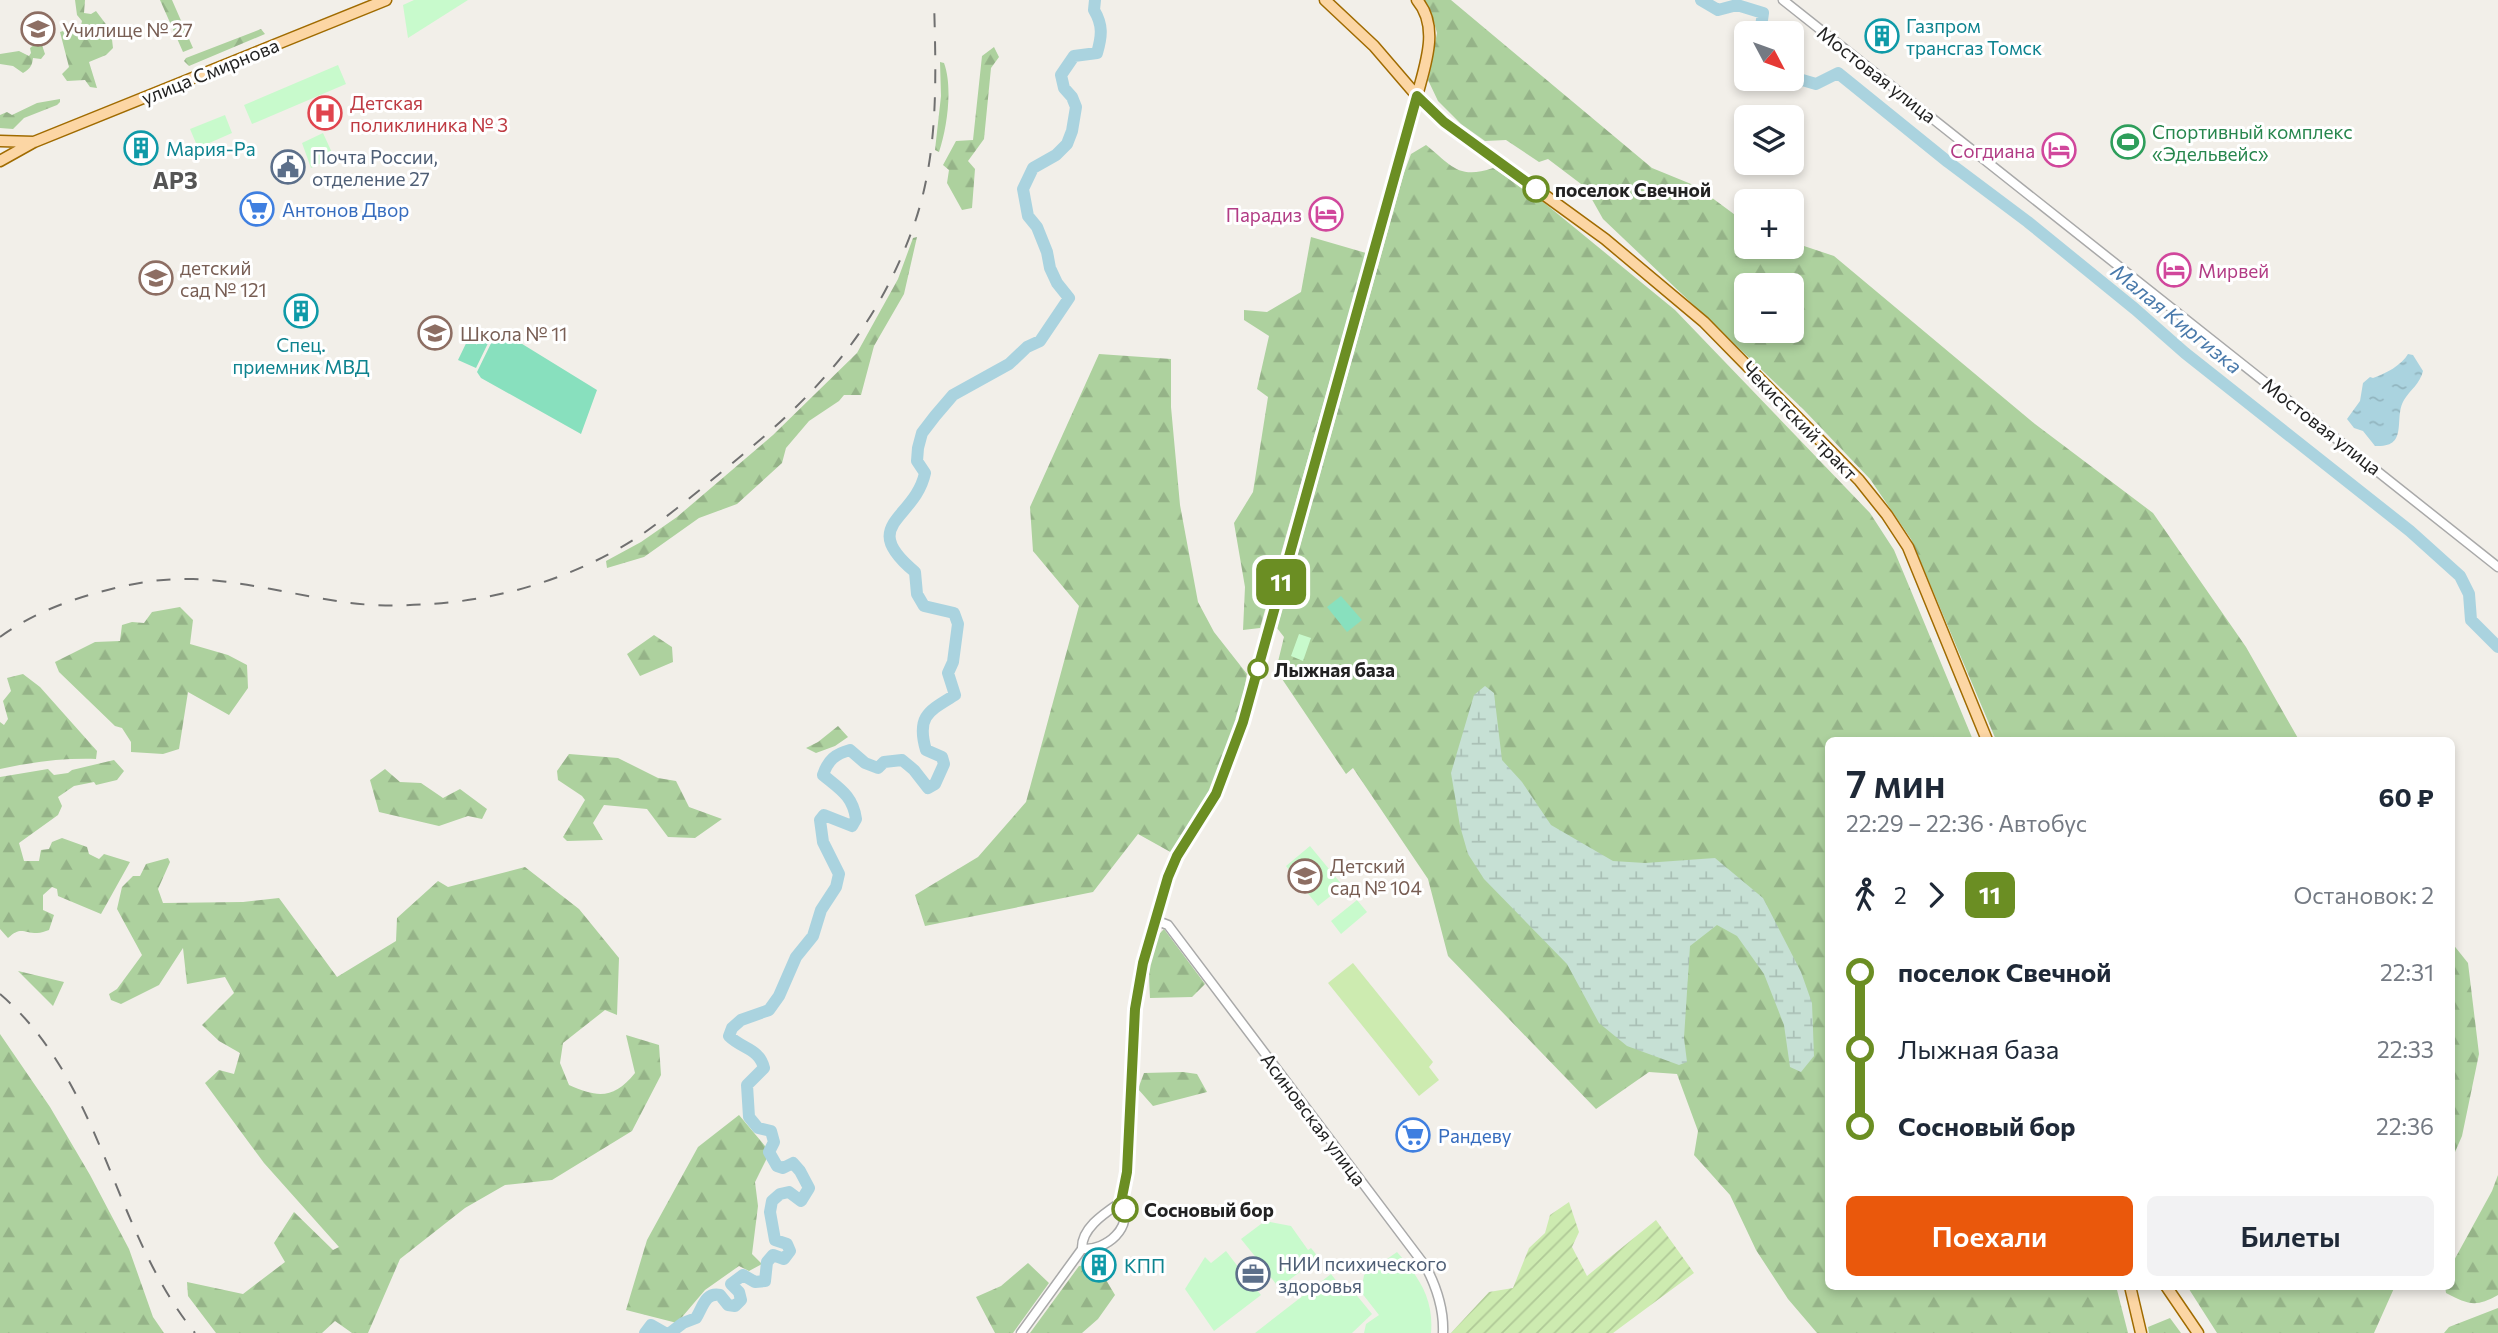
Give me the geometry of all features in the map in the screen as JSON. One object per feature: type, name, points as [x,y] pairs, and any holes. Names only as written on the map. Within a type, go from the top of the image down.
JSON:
[{"type":"main road","name":"улица Смирнова","points":[[0,161],[34,142],[386,0]]},
{"type":"main road","name":"Чекистский тракт","points":[[1325,0],[1374,46],[1417,96],[1444,122],[1605,239],[1713,331],[1859,480],[1888,515],[1908,547],[1986,737]]},
{"type":"main road","points":[[1416,0],[1427,15],[1430,31],[1417,96]]},
{"type":"main road","name":"улица Смирнова","points":[[0,141],[34,142]]},
{"type":"main road","points":[[2131,1290],[2141,1333]]},
{"type":"main road","points":[[2169,1290],[2198,1333]]},
{"type":"street","name":"Мостовая улица","points":[[1783,0],[2498,566]]},
{"type":"street","points":[[1021,1333],[1082,1249],[1082,1241],[1092,1226],[1121,1202],[1127,1172],[1135,1009],[1143,963],[1168,877],[1177,856],[1216,794],[1243,722],[1417,96]]},
{"type":"street","name":"Асиновская улица","points":[[1156,920],[1168,925],[1426,1267],[1438,1290],[1444,1320],[1443,1333]]},
{"type":"street","points":[[1082,1249],[1100,1248],[1120,1230],[1125,1216],[1121,1202]]},
{"type":"green space","points":[[75,0],[85,0],[84,13],[91,14],[96,11],[111,31],[113,48],[106,55],[89,62],[97,88],[90,87],[85,80],[67,81],[62,74],[69,67],[60,32],[81,25],[82,21],[77,15]]},
{"type":"green space","points":[[160,0],[172,0],[193,48],[183,52]]},
{"type":"green space","points":[[414,0],[468,0],[408,38],[403,5]]},
{"type":"green space","points":[[1422,0],[1451,0],[1652,168],[1696,186],[1734,214],[1734,259],[1804,259],[1804,246],[1834,256],[2035,424],[2153,513],[2246,647],[2297,737],[1995,737],[1911,539],[1870,479],[1803,409],[1603,219],[1585,187],[1548,159],[1539,162],[1506,140],[1485,141],[1461,124],[1438,101],[1428,80],[1437,33],[1432,15]]},
{"type":"green space","points":[[261,29],[265,34],[189,66],[184,61],[186,58]]},
{"type":"green space","points":[[38,42],[45,54],[41,59],[33,58],[30,67],[23,73],[13,66],[0,64],[0,54],[19,51],[29,56],[30,48]]},
{"type":"green space","points":[[994,47],[999,57],[991,68],[984,139],[968,161],[975,169],[972,208],[962,210],[947,183],[949,170],[943,165],[956,141],[973,140],[982,56]]},
{"type":"green space","points":[[940,62],[944,63],[947,73],[948,95],[939,152],[935,150],[941,96]]},
{"type":"green space","points":[[338,65],[346,84],[252,124],[244,105]]},
{"type":"green space","points":[[60,99],[57,105],[24,118],[13,129],[0,128],[0,115],[7,112],[12,115],[37,103]]},
{"type":"green space","points":[[225,115],[232,133],[198,148],[190,129]]},
{"type":"green space","points":[[323,133],[334,157],[311,168],[302,143]]},
{"type":"green space","points":[[1426,145],[1449,164],[1463,171],[1493,168],[1542,201],[1675,310],[1870,513],[1894,550],[1972,737],[1825,737],[1825,1290],[2117,1290],[2128,1333],[1817,1333],[1788,1299],[1756,1250],[1730,1195],[1694,1155],[1698,1131],[1677,1074],[1649,1072],[1596,1109],[1448,956],[1428,879],[1353,768],[1346,774],[1276,670],[1284,637],[1277,628],[1411,154]]},
{"type":"green space","points":[[917,237],[904,294],[874,346],[861,395],[844,395],[809,421],[786,448],[782,463],[737,504],[699,518],[644,557],[607,568],[606,561],[641,542],[677,517],[773,435],[857,353],[898,279],[913,238]]},
{"type":"green space","points":[[1311,237],[1366,253],[1260,628],[1243,630],[1245,587],[1234,523],[1253,492],[1268,397],[1257,389],[1269,336],[1244,320],[1244,310],[1267,312],[1301,292]]},
{"type":"green space","points":[[473,329],[491,337],[476,368],[458,360]]},
{"type":"green space","points":[[498,329],[597,390],[581,434],[481,378],[477,372]]},
{"type":"green space","points":[[1099,354],[1171,359],[1171,407],[1180,505],[1198,602],[1214,632],[1247,674],[1230,747],[1214,789],[1174,854],[1138,834],[1093,892],[925,926],[915,895],[978,857],[1026,802],[1079,606],[1033,551],[1030,507]]},
{"type":"green space","points":[[1341,596],[1362,620],[1347,632],[1327,607]]},
{"type":"green space","points":[[180,607],[193,620],[190,644],[228,655],[247,665],[248,688],[229,715],[188,692],[179,749],[163,754],[131,752],[131,742],[122,728],[115,726],[59,672],[55,662],[95,642],[120,641],[122,625],[144,623],[152,612]]},
{"type":"green space","points":[[1299,634],[1311,638],[1303,661],[1291,656]]},
{"type":"green space","points":[[654,635],[672,647],[673,662],[640,676],[627,654]]},
{"type":"green space","points":[[23,674],[40,687],[97,751],[96,759],[48,761],[0,769],[0,722],[4,725],[8,719],[3,701],[11,691],[7,678]]},
{"type":"green space","points":[[1485,686],[1494,693],[1502,760],[1522,782],[1551,825],[1613,861],[1645,863],[1715,858],[1763,898],[1801,972],[1812,1003],[1814,1056],[1801,1072],[1790,1067],[1784,1025],[1764,974],[1737,936],[1717,925],[1690,946],[1684,1038],[1687,1062],[1679,1065],[1627,1046],[1599,1023],[1567,964],[1484,879],[1468,854],[1451,773],[1474,695]]},
{"type":"green space","points":[[838,726],[848,737],[835,746],[816,753],[806,748],[818,742]]},
{"type":"green space","points":[[569,754],[618,758],[658,778],[676,781],[689,807],[722,819],[695,838],[668,837],[647,809],[604,805],[593,823],[603,840],[567,841],[563,837],[585,800],[558,780],[557,771]]},
{"type":"green space","points":[[114,760],[124,771],[117,780],[74,786],[58,797],[62,806],[58,815],[19,843],[24,861],[39,861],[41,850],[49,849],[52,842],[62,838],[87,847],[89,854],[99,859],[104,854],[130,862],[101,914],[58,896],[57,889],[52,887],[43,895],[43,910],[54,915],[49,930],[37,933],[19,931],[8,938],[0,929],[0,777],[48,769],[54,775],[68,773]]},
{"type":"green space","points":[[385,769],[400,782],[421,783],[443,798],[460,789],[487,809],[482,819],[468,816],[439,826],[379,812],[370,780]]},
{"type":"green space","points":[[1310,846],[1343,886],[1318,906],[1286,866]]},
{"type":"green space","points":[[168,858],[170,862],[158,889],[163,903],[243,902],[279,898],[337,977],[396,941],[397,918],[438,881],[448,887],[525,867],[579,909],[619,958],[617,1015],[605,1010],[563,1043],[560,1063],[569,1085],[605,1094],[627,1082],[635,1073],[626,1035],[659,1045],[661,1075],[632,1131],[552,1180],[505,1185],[465,1208],[400,1259],[368,1333],[352,1333],[335,1321],[322,1333],[216,1333],[188,1296],[187,1282],[243,1294],[285,1262],[274,1243],[294,1212],[333,1250],[339,1247],[264,1163],[205,1083],[219,1070],[234,1074],[240,1053],[219,1041],[202,1025],[234,993],[225,977],[187,984],[183,948],[159,985],[121,1004],[111,1000],[109,994],[117,989],[142,955],[117,909],[122,887],[133,876],[140,876],[146,864]]},
{"type":"green space","points":[[1357,900],[1367,912],[1341,934],[1331,921]]},
{"type":"green space","points":[[1164,929],[1205,984],[1192,997],[1150,998],[1151,952]]},
{"type":"green space","points":[[2455,947],[2468,963],[2479,1054],[2462,1136],[2455,1152]]},
{"type":"green space","points":[[1353,963],[1433,1062],[1429,1067],[1439,1080],[1419,1096],[1328,983]]},
{"type":"green space","points":[[18,971],[64,982],[53,1006]]},
{"type":"green space","points":[[0,1034],[50,1107],[90,1175],[129,1249],[153,1317],[164,1333],[0,1333]]},
{"type":"green space","points":[[1144,1073],[1197,1074],[1207,1092],[1153,1106],[1138,1089]]},
{"type":"green space","points":[[739,1115],[770,1152],[755,1182],[758,1206],[752,1254],[762,1264],[749,1271],[739,1266],[705,1290],[677,1323],[626,1310],[647,1240],[698,1147]]},
{"type":"green space","points":[[2498,1175],[2498,1295],[2483,1302],[2466,1302],[2446,1293],[2446,1290],[2455,1290],[2455,1259]]},
{"type":"green space","points":[[1569,1202],[1579,1232],[1572,1247],[1587,1276],[1656,1220],[1694,1273],[1613,1333],[1451,1333],[1489,1292],[1513,1288],[1529,1248],[1545,1233],[1550,1215]]},
{"type":"green space","points":[[1265,1221],[1291,1226],[1308,1250],[1311,1248],[1319,1258],[1285,1283],[1289,1289],[1283,1293],[1266,1271],[1268,1269],[1241,1239]]},
{"type":"green space","points":[[1226,1251],[1242,1272],[1244,1279],[1246,1277],[1261,1295],[1214,1331],[1185,1289],[1205,1257],[1211,1263]]},
{"type":"green space","points":[[1397,1252],[1423,1289],[1430,1310],[1431,1333],[1364,1333],[1366,1324],[1379,1315],[1361,1292],[1364,1275]]},
{"type":"green space","points":[[1028,1263],[1049,1283],[1013,1333],[995,1333],[976,1297],[1001,1286]]},
{"type":"green space","points":[[1092,1264],[1102,1273],[1115,1295],[1098,1319],[1082,1333],[1030,1333],[1079,1266]]},
{"type":"green space","points":[[1331,1274],[1348,1296],[1354,1292],[1372,1314],[1352,1333],[1255,1333]]},
{"type":"green space","points":[[2190,1290],[2393,1290],[2374,1333],[2217,1333]]},
{"type":"green space","points":[[2498,1308],[2498,1333],[2444,1333],[2449,1327]]},
{"type":"green space","points":[[2170,1318],[2181,1333],[2149,1333],[2148,1327]]},
{"type":"water","points":[[2408,354],[2413,355],[2423,371],[2422,376],[2401,407],[2397,437],[2386,445],[2375,446],[2363,431],[2354,428],[2347,419],[2360,401],[2363,383],[2370,377],[2393,369]]},
{"type":"waterway","name":"Малая Киргизка","points":[[670,1333],[683,1323],[696,1318],[705,1301],[711,1296],[720,1295],[728,1305],[735,1306],[741,1300],[739,1292],[731,1284],[743,1275],[755,1282],[765,1281],[767,1262],[773,1255],[784,1259],[790,1251],[787,1244],[775,1240],[770,1212],[772,1201],[780,1194],[789,1192],[801,1201],[809,1188],[793,1163],[783,1168],[777,1166],[769,1152],[774,1142],[771,1131],[758,1128],[749,1117],[747,1085],[764,1068],[758,1056],[729,1036],[732,1028],[741,1020],[769,1010],[779,996],[796,957],[813,936],[821,910],[836,887],[839,874],[823,842],[820,820],[824,815],[852,826],[856,819],[849,799],[823,775],[827,765],[840,753],[850,750],[865,763],[878,768],[884,762],[902,760],[928,788],[935,784],[944,764],[942,757],[926,750],[923,729],[932,710],[955,695],[948,673],[953,662],[958,624],[954,613],[924,606],[917,594],[915,572],[898,556],[891,543],[890,532],[894,522],[919,489],[925,473],[917,461],[918,448],[922,433],[935,416],[953,395],[1009,364],[1027,347],[1040,341],[1069,298],[1057,283],[1037,227],[1028,216],[1023,189],[1033,168],[1056,155],[1067,144],[1072,131],[1076,107],[1064,88],[1061,75],[1074,56],[1097,53],[1101,31],[1094,10],[1095,0]]},
{"type":"waterway","name":"Малая Киргизка","points":[[1701,0],[1718,10],[1737,5],[1763,13],[1762,21]]},
{"type":"waterway","name":"Малая Киргизка","points":[[1804,80],[1816,84],[1838,73],[1948,162],[2028,222],[2185,353],[2410,531],[2460,576],[2469,594],[2471,620],[2498,647]]},
{"type":"waterway","name":"Малая Киргизка","points":[[645,1333],[651,1325],[665,1333]]},
{"type":"railway","points":[[0,637],[31,618],[77,599],[127,585],[166,580],[193,579],[233,583],[369,605],[457,602],[512,591],[566,574],[592,563],[641,535],[694,495],[786,417],[838,361],[881,298],[915,222],[928,168],[934,113],[934,0]]},
{"type":"railway","points":[[0,994],[35,1030],[62,1070],[85,1113],[144,1249],[167,1293],[195,1333]]},
{"type":"bus line","name":"11","points":[[1125,1209],[1121,1202],[1127,1172],[1135,1009],[1143,963],[1168,877],[1177,856],[1216,794],[1243,722],[1417,96],[1444,122],[1536,189]]},
{"type":"place","name":"Училище № 27","points":[[38,29]]},
{"type":"place","name":"Газпром трансгаз Томск","points":[[1882,36]]},
{"type":"place","name":"Детская поликлиника № 3","points":[[325,113]]},
{"type":"place","name":"Спортивный комплекс «Эдельвейс»","points":[[2128,142]]},
{"type":"place","name":"Мария-Ра","points":[[141,148]]},
{"type":"place","name":"Согдиана","points":[[2059,150]]},
{"type":"place","name":"Почта России, отделение 27","points":[[288,167]]},
{"type":"place","name":"поселок Свечной","points":[[1536,189]]},
{"type":"place","name":"Антонов Двор","points":[[257,209]]},
{"type":"place","name":"Парадиз","points":[[1326,214]]},
{"type":"place","name":"Мирвей","points":[[2174,270]]},
{"type":"place","name":"детский сад № 121","points":[[156,278]]},
{"type":"place","name":"Спец. приемник МВД","points":[[301,311]]},
{"type":"place","name":"Школа № 11","points":[[435,333]]},
{"type":"place","name":"Лыжная база","points":[[1258,669]]},
{"type":"place","name":"Детский сад № 104","points":[[1305,876]]},
{"type":"place","name":"Рандеву","points":[[1413,1135]]},
{"type":"place","name":"Сосновый бор","points":[[1125,1209]]},
{"type":"place","name":"КПП","points":[[1099,1265]]},
{"type":"place","name":"НИИ психического здоровья","points":[[1253,1274]]},
{"type":"district","name":"АРЗ","points":[[175,180]]}]
